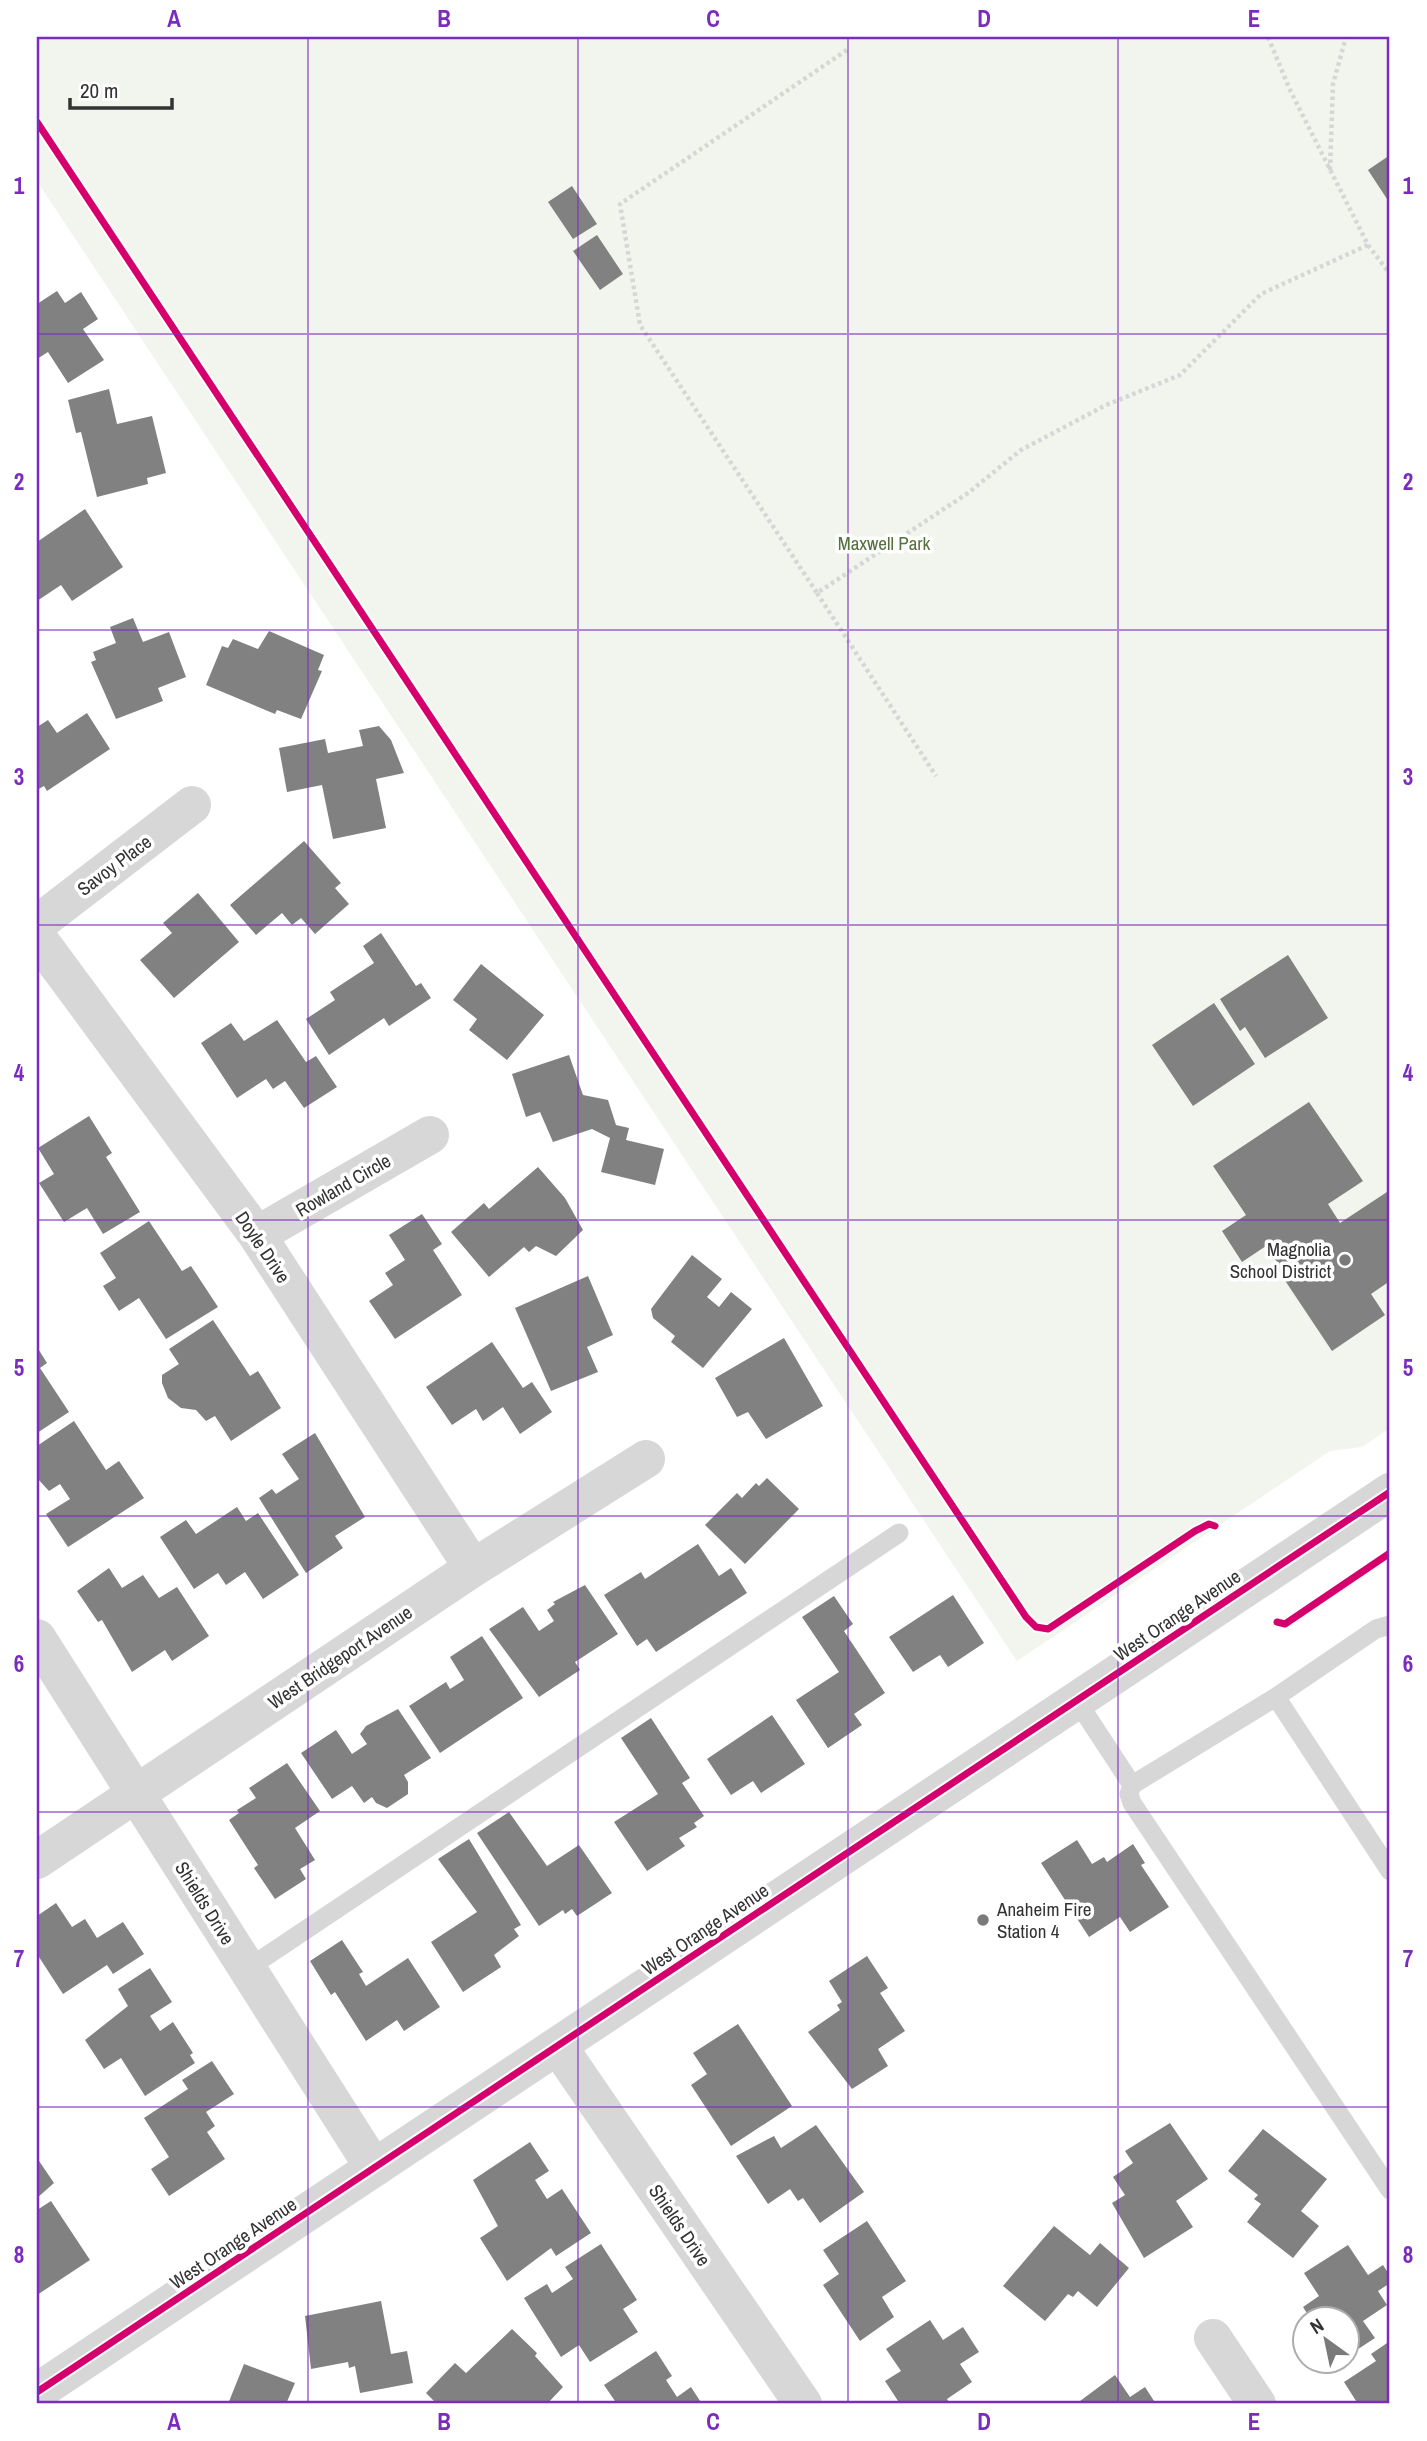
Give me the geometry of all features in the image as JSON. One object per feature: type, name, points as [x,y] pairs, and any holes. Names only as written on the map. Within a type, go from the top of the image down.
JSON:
[{"type":"street","name":"Savoy Place","points":[[37,924],[192,805]]},
{"type":"street","name":"Doyle Drive","points":[[37,937],[257,1236],[473,1568]]},
{"type":"street","name":"Rowland Circle","points":[[257,1236],[430,1135]]},
{"type":"street","name":"West Bridgeport Avenue","points":[[37,1860],[473,1568],[646,1459]]},
{"type":"street","name":"West Orange Avenue","points":[[37,2392],[1390,1492]]},
{"type":"street","name":"Shields Drive","points":[[37,1638],[374,2168]]},
{"type":"street","name":"Shields Drive","points":[[558,2046],[803,2404]]},
{"type":"street","points":[[1213,2337],[1257,2404]]},
{"type":"lane","points":[[247,1969],[899,1533]]},
{"type":"lane","points":[[1390,1625],[1376,1629],[1276,1697],[1132,1785],[1129,1794],[1132,1803],[1390,2190]]},
{"type":"lane","points":[[1276,1697],[1390,1871]]},
{"type":"lane","points":[[1077,1701],[1132,1785]]},
{"type":"path","points":[[1268,37],[1290,90],[1367,245],[1390,274]]},
{"type":"path","points":[[1330,171],[1333,84],[1346,37]]},
{"type":"path","points":[[847,50],[620,204],[640,325],[936,776]]},
{"type":"path","points":[[817,593],[968,493],[1021,450],[1106,405],[1180,374],[1261,294],[1367,245]]},
{"type":"green space","name":"Maxwell Park","points":[[37,37],[1390,37],[1390,1428],[1362,1447],[1330,1451],[1017,1661],[37,181]]},
{"type":"building","points":[[1390,155],[1390,196],[1387,199],[1368,170]]},
{"type":"building","points":[[572,186],[597,224],[573,239],[548,202]]},
{"type":"building","points":[[597,235],[623,274],[600,290],[573,251]]},
{"type":"building","points":[[57,291],[65,303],[81,292],[98,319],[83,329],[104,360],[68,383],[48,352],[37,359],[37,304]]},
{"type":"building","points":[[109,389],[117,424],[152,416],[166,473],[147,478],[148,484],[97,497],[81,432],[76,433],[68,400]]},
{"type":"building","points":[[85,509],[123,567],[72,601],[61,585],[37,601],[37,542]]},
{"type":"building","points":[[133,618],[143,642],[169,632],[186,677],[158,688],[163,701],[116,719],[91,662],[96,660],[93,652],[116,643],[110,627]]},
{"type":"building","points":[[269,631],[324,655],[318,670],[322,671],[301,719],[277,710],[275,714],[206,685],[222,646],[228,648],[233,639],[258,649]]},
{"type":"building","points":[[87,713],[110,749],[47,791],[44,786],[37,790],[37,727],[48,720],[57,733]]},
{"type":"building","points":[[379,726],[391,740],[404,773],[376,779],[386,828],[333,839],[322,785],[287,792],[279,748],[325,739],[328,753],[363,746],[359,730]]},
{"type":"building","points":[[304,841],[341,883],[335,888],[349,904],[315,934],[301,918],[292,925],[282,913],[256,935],[230,905]]},
{"type":"building","points":[[198,893],[239,942],[174,998],[140,960],[172,933],[163,923]]},
{"type":"building","points":[[381,933],[416,986],[421,983],[431,998],[389,1026],[384,1018],[329,1055],[306,1019],[335,1000],[330,992],[374,963],[363,946]]},
{"type":"building","points":[[1288,955],[1328,1018],[1265,1058],[1245,1027],[1240,1031],[1220,999]]},
{"type":"building","points":[[481,964],[544,1015],[507,1060],[469,1030],[477,1019],[453,1000]]},
{"type":"building","points":[[1214,1003],[1255,1064],[1193,1106],[1152,1045]]},
{"type":"building","points":[[277,1020],[306,1062],[316,1056],[337,1087],[304,1108],[285,1081],[273,1089],[266,1079],[237,1098],[201,1043],[231,1023],[244,1041]]},
{"type":"building","points":[[569,1055],[583,1095],[608,1100],[616,1125],[629,1128],[626,1140],[664,1149],[655,1185],[601,1172],[610,1138],[592,1129],[553,1142],[540,1112],[526,1117],[512,1074]]},
{"type":"building","points":[[1309,1102],[1363,1181],[1328,1204],[1340,1223],[1390,1190],[1390,1281],[1371,1294],[1385,1315],[1332,1351],[1276,1267],[1279,1265],[1266,1246],[1242,1262],[1222,1231],[1246,1215],[1213,1166]]},
{"type":"building","points":[[89,1116],[112,1153],[106,1157],[140,1212],[103,1234],[87,1208],[64,1222],[39,1183],[54,1174],[38,1148]]},
{"type":"building","points":[[538,1167],[565,1198],[583,1230],[556,1256],[536,1246],[529,1252],[524,1247],[489,1277],[451,1232],[484,1203],[489,1209]]},
{"type":"building","points":[[422,1214],[442,1244],[433,1250],[462,1295],[395,1339],[369,1301],[393,1285],[385,1273],[405,1260],[389,1235]]},
{"type":"building","points":[[149,1221],[182,1271],[191,1266],[218,1307],[166,1339],[139,1298],[119,1311],[103,1286],[116,1278],[100,1253]]},
{"type":"building","points":[[692,1255],[722,1279],[707,1297],[719,1307],[731,1292],[752,1309],[703,1368],[671,1342],[675,1336],[653,1318],[651,1309]]},
{"type":"building","points":[[588,1276],[613,1335],[587,1347],[598,1372],[551,1391],[515,1308]]},
{"type":"building","points":[[213,1320],[250,1376],[258,1371],[281,1408],[231,1441],[215,1416],[206,1421],[196,1410],[181,1408],[168,1398],[162,1383],[162,1375],[179,1364],[169,1349]]},
{"type":"building","points":[[784,1338],[823,1406],[766,1439],[748,1412],[737,1417],[715,1378]]},
{"type":"building","points":[[492,1342],[523,1388],[532,1382],[552,1412],[520,1434],[503,1407],[483,1421],[476,1409],[452,1425],[426,1387]]},
{"type":"building","points":[[37,1347],[47,1363],[40,1368],[69,1412],[37,1433]]},
{"type":"building","points":[[74,1421],[106,1470],[119,1461],[144,1498],[68,1547],[46,1514],[70,1499],[60,1484],[49,1491],[37,1478],[37,1446]]},
{"type":"building","points":[[315,1433],[365,1517],[335,1536],[343,1548],[306,1573],[259,1498],[272,1489],[276,1494],[299,1479],[282,1454]]},
{"type":"building","points":[[767,1478],[799,1509],[745,1564],[705,1525],[737,1493],[742,1498],[756,1483],[759,1486]]},
{"type":"building","points":[[237,1507],[246,1521],[258,1513],[299,1575],[263,1599],[245,1572],[226,1585],[218,1573],[194,1589],[160,1537],[186,1520],[196,1534]]},
{"type":"building","points":[[698,1544],[719,1576],[731,1568],[747,1593],[656,1652],[647,1639],[637,1646],[604,1595],[641,1572],[645,1579]]},
{"type":"building","points":[[109,1568],[122,1588],[143,1575],[159,1598],[177,1587],[209,1636],[172,1661],[165,1650],[132,1672],[102,1620],[98,1622],[77,1591]]},
{"type":"building","points":[[585,1585],[618,1634],[575,1662],[580,1670],[539,1697],[489,1629],[523,1607],[539,1631],[554,1621],[547,1610],[555,1604],[553,1602]]},
{"type":"building","points":[[953,1595],[984,1643],[948,1667],[940,1655],[913,1672],[889,1637]]},
{"type":"building","points":[[834,1596],[853,1624],[844,1631],[885,1693],[854,1714],[862,1725],[828,1748],[796,1700],[839,1672],[802,1617]]},
{"type":"building","points":[[482,1636],[523,1698],[440,1753],[409,1706],[446,1682],[450,1689],[464,1680],[450,1657]]},
{"type":"building","points":[[398,1709],[431,1758],[404,1775],[408,1782],[408,1794],[387,1808],[376,1803],[372,1797],[364,1803],[352,1786],[332,1799],[301,1753],[336,1730],[352,1754],[367,1744],[360,1734],[366,1726]]},
{"type":"building","points":[[772,1715],[805,1764],[761,1793],[753,1781],[731,1795],[707,1759]]},
{"type":"building","points":[[651,1718],[690,1778],[682,1783],[704,1816],[694,1823],[697,1827],[679,1838],[685,1846],[647,1871],[614,1822],[658,1794],[621,1738]]},
{"type":"building","points":[[287,1763],[320,1811],[295,1828],[315,1860],[300,1869],[306,1879],[275,1899],[254,1868],[258,1865],[229,1820],[239,1813],[237,1810],[256,1798],[249,1788]]},
{"type":"building","points":[[509,1812],[547,1866],[579,1845],[612,1893],[577,1916],[572,1909],[565,1914],[563,1910],[539,1926],[477,1833]]},
{"type":"building","points":[[469,1839],[521,1925],[514,1929],[519,1936],[494,1955],[501,1967],[463,1992],[431,1942],[477,1912],[438,1859]]},
{"type":"building","points":[[1077,1840],[1092,1864],[1104,1857],[1107,1862],[1133,1844],[1145,1863],[1141,1865],[1169,1907],[1130,1932],[1120,1917],[1089,1937],[1041,1863]]},
{"type":"building","points":[[56,1903],[72,1927],[85,1919],[97,1938],[123,1922],[144,1954],[113,1974],[107,1965],[63,1994],[37,1954],[37,1916]]},
{"type":"building","points":[[342,1940],[363,1972],[359,1974],[366,1986],[408,1958],[440,2007],[404,2031],[397,2020],[366,2041],[335,1992],[331,1995],[310,1961]]},
{"type":"building","points":[[867,1956],[888,1988],[880,1993],[905,2031],[878,2049],[888,2066],[852,2089],[808,2032],[840,2010],[837,2005],[842,2002],[829,1981]]},
{"type":"building","points":[[150,1968],[172,2002],[150,2016],[160,2031],[173,2022],[193,2053],[190,2055],[195,2063],[145,2096],[121,2058],[104,2069],[85,2040],[128,2006],[118,1989]]},
{"type":"building","points":[[738,2024],[792,2106],[731,2146],[691,2085],[707,2074],[693,2053]]},
{"type":"building","points":[[212,2061],[234,2094],[206,2112],[215,2126],[207,2132],[225,2159],[169,2196],[151,2169],[169,2157],[144,2118],[188,2089],[182,2080]]},
{"type":"building","points":[[1170,2123],[1208,2179],[1176,2201],[1193,2227],[1144,2258],[1112,2203],[1125,2195],[1113,2177],[1133,2163],[1125,2151]]},
{"type":"building","points":[[816,2125],[864,2192],[820,2223],[803,2198],[798,2201],[790,2189],[768,2204],[736,2156],[774,2136],[781,2148]]},
{"type":"building","points":[[1263,2129],[1327,2179],[1301,2211],[1319,2226],[1293,2258],[1247,2222],[1261,2204],[1254,2199],[1258,2195],[1228,2171]]},
{"type":"building","points":[[530,2142],[549,2171],[535,2180],[547,2199],[562,2189],[591,2233],[556,2256],[551,2248],[507,2281],[480,2238],[498,2226],[473,2180]]},
{"type":"building","points":[[37,2158],[54,2183],[37,2198]]},
{"type":"building","points":[[51,2201],[90,2260],[37,2295],[37,2210]]},
{"type":"building","points":[[867,2221],[906,2281],[882,2297],[894,2317],[860,2341],[823,2285],[839,2274],[823,2250]]},
{"type":"building","points":[[1054,2226],[1090,2255],[1100,2243],[1129,2268],[1097,2307],[1078,2291],[1073,2297],[1068,2294],[1045,2321],[1003,2286]]},
{"type":"building","points":[[601,2244],[637,2300],[623,2309],[638,2332],[590,2362],[579,2345],[561,2357],[524,2298],[547,2284],[552,2293],[573,2279],[565,2267]]},
{"type":"building","points":[[1348,2245],[1368,2275],[1383,2265],[1390,2276],[1390,2283],[1378,2291],[1387,2305],[1363,2321],[1375,2338],[1360,2348],[1360,2304],[1307,2304],[1319,2296],[1304,2273]]},
{"type":"building","points":[[381,2301],[391,2354],[407,2351],[413,2383],[360,2393],[355,2366],[349,2368],[348,2362],[311,2369],[305,2316]]},
{"type":"building","points":[[930,2320],[943,2340],[963,2327],[979,2352],[960,2364],[972,2382],[947,2399],[950,2404],[900,2404],[885,2381],[901,2371],[886,2349]]},
{"type":"building","points":[[512,2329],[537,2353],[535,2356],[563,2387],[547,2404],[437,2404],[426,2393],[455,2363],[466,2373]]},
{"type":"building","points":[[1390,2341],[1390,2404],[1358,2404],[1344,2382],[1376,2361],[1371,2354]]},
{"type":"building","points":[[656,2351],[672,2376],[666,2380],[677,2397],[691,2387],[702,2404],[617,2404],[604,2385]]},
{"type":"building","points":[[244,2364],[295,2383],[286,2404],[228,2404]]},
{"type":"building","points":[[1115,2375],[1130,2397],[1145,2387],[1156,2404],[1076,2404]]},
{"type":"cycle path","points":[[37,122],[1026,1617],[1036,1627],[1048,1629],[1195,1531],[1209,1524],[1215,1526]]},
{"type":"cycle path","points":[[37,2392],[1390,1492]]},
{"type":"cycle path","points":[[1277,1622],[1285,1624],[1390,1553]]},
{"type":"place","name":"Magnolia School District","points":[[1345,1260]]},
{"type":"place","name":"Anaheim Fire Station 4","points":[[983,1920]]}]
